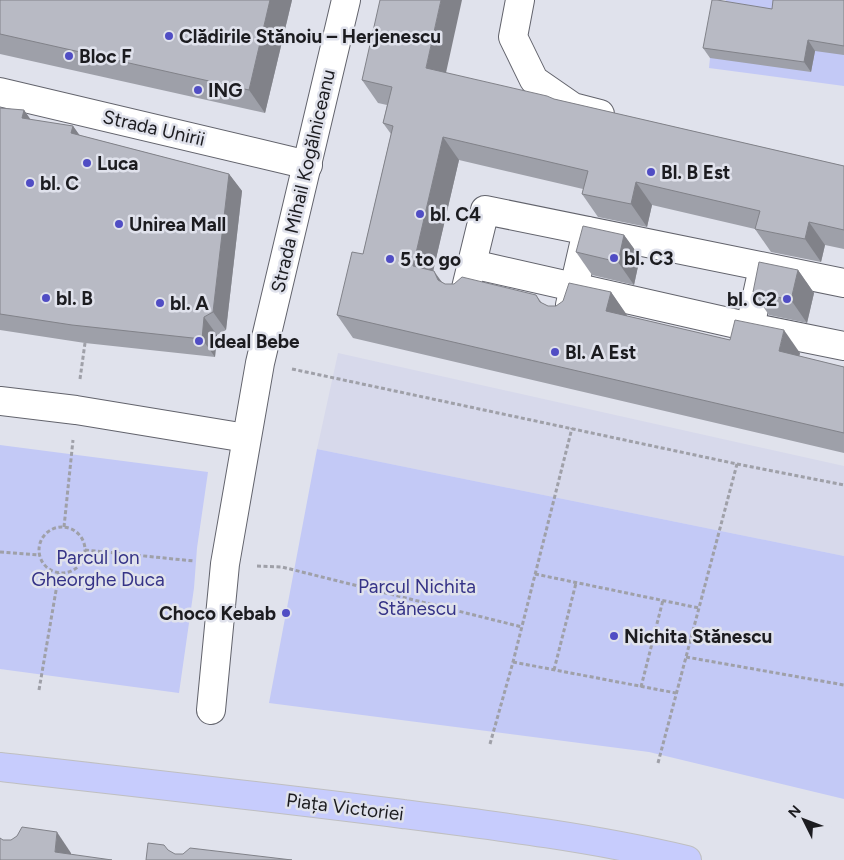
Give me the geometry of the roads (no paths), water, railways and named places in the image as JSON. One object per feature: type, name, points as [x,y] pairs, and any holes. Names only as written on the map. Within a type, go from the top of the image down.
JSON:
[{"type":"main road","name":"Piața Victoriei","points":[[0,767],[255,795],[479,824],[623,846],[687,860]]},
{"type":"street","name":"Strada Mihail Kogălniceanu","points":[[211,710],[225,564],[260,362],[346,0]]},
{"type":"street","points":[[520,0],[513,38],[534,80],[573,107],[620,119]]},
{"type":"street","name":"Strada Unirii","points":[[0,92],[308,165]]},
{"type":"street","points":[[465,292],[485,210],[844,283]]},
{"type":"street","points":[[567,314],[587,231]]},
{"type":"street","points":[[472,264],[750,327],[844,346]]},
{"type":"street","points":[[750,327],[763,268]]},
{"type":"street","points":[[0,401],[76,410],[246,438]]},
{"type":"place","name":"Clădirile Stănoiu – Herjenescu","points":[[169,36]]},
{"type":"place","name":"Bloc F","points":[[69,56]]},
{"type":"place","name":"ING","points":[[198,90]]},
{"type":"place","name":"Luca","points":[[87,163]]},
{"type":"place","name":"Bl. B Est","points":[[651,172]]},
{"type":"place","name":"bl. C","points":[[30,183]]},
{"type":"place","name":"bl. C4","points":[[420,214]]},
{"type":"place","name":"Unirea Mall","points":[[119,224]]},
{"type":"place","name":"bl. C3","points":[[614,258]]},
{"type":"place","name":"5 to go","points":[[390,259]]},
{"type":"place","name":"bl. B","points":[[46,298]]},
{"type":"place","name":"bl. C2","points":[[787,299]]},
{"type":"place","name":"bl. A","points":[[160,303]]},
{"type":"place","name":"Ideal Bebe","points":[[199,341]]},
{"type":"place","name":"Bl. A Est","points":[[555,352]]},
{"type":"place","name":"Choco Kebab","points":[[286,613]]},
{"type":"place","name":"Nichita Stănescu","points":[[614,636]]},
{"type":"park label","name":"Parcul Ion Gheorghe Duca","points":[[98,568]]},
{"type":"park label","name":"Parcul Nichita Stănescu","points":[[417,597]]}]
